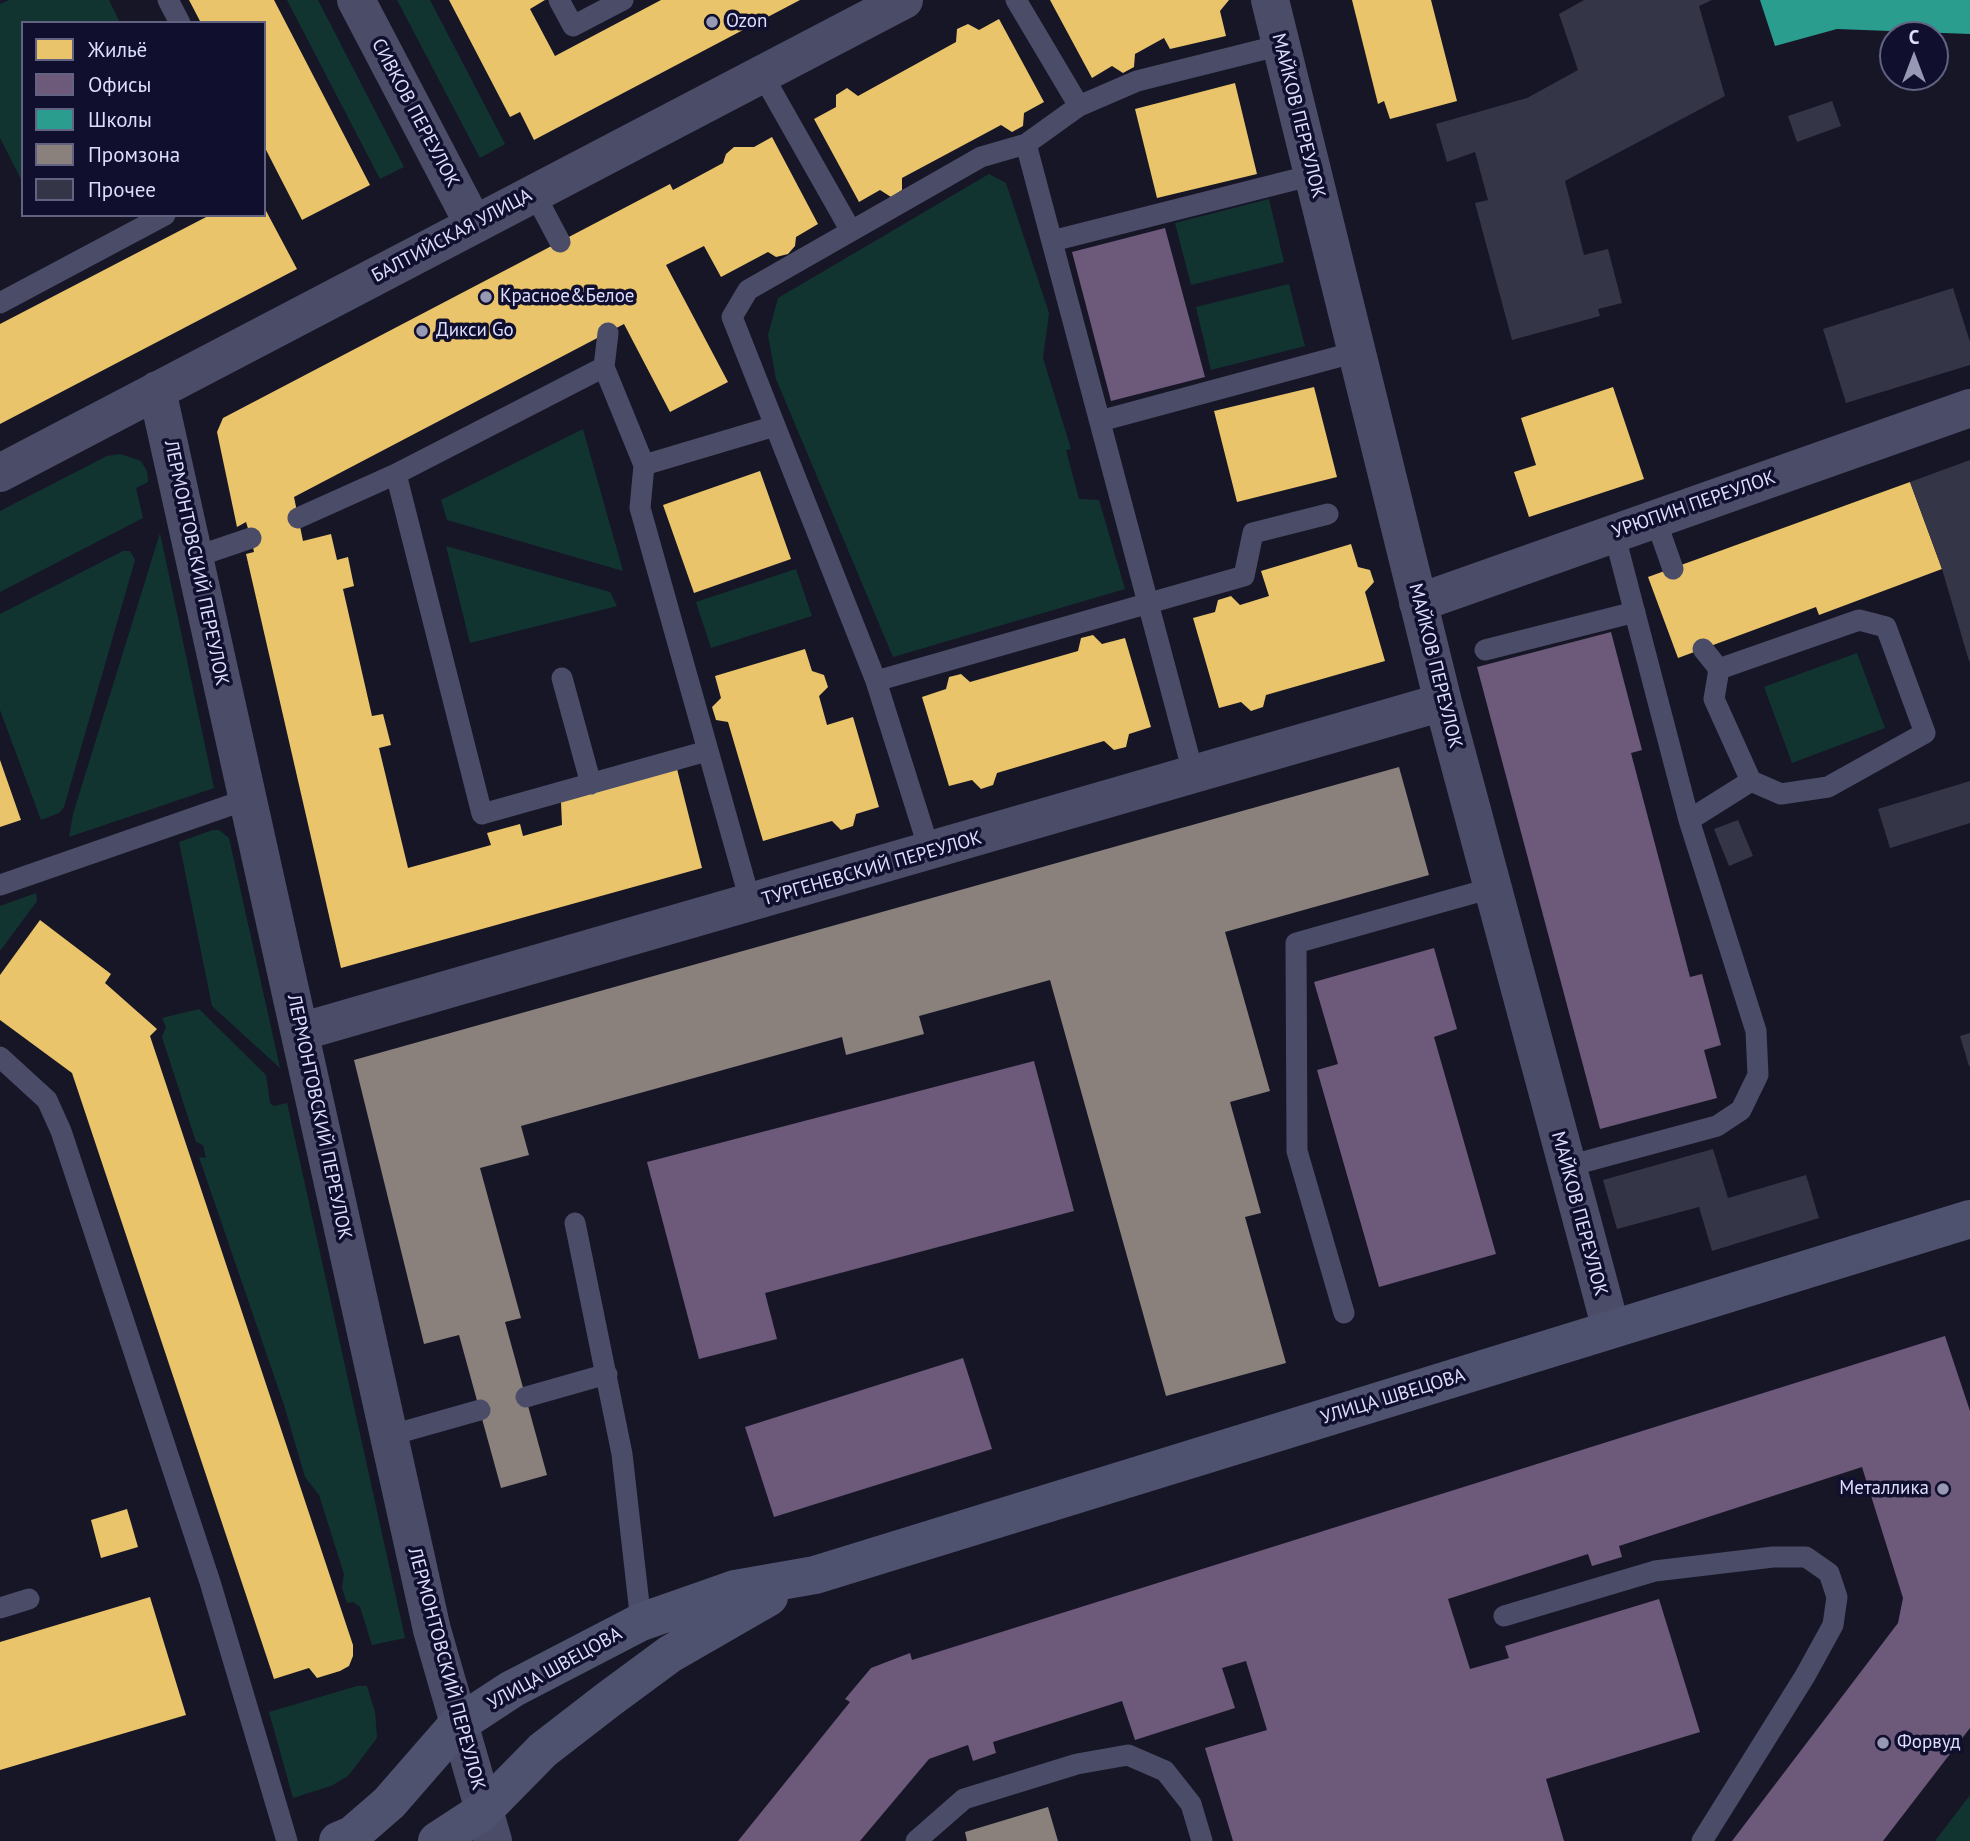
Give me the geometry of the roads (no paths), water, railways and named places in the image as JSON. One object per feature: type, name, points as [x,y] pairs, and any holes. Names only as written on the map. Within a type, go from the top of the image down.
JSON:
[{"type":"street","name":"СИВКОВ ПЕРЕУЛОК","points":[[356,0],[474,225]]},
{"type":"street","name":"БАЛТИЙСКАЯ УЛИЦА","points":[[0,473],[904,0]]},
{"type":"street","name":"МАЙКОВ ПЕРЕУЛОК","points":[[1270,0],[1443,702],[1565,1167],[1611,1329]]},
{"type":"street","name":"ЛЕРМОНТОВСКИЙ ПЕРЕУЛОК","points":[[156,390],[438,1656],[488,1826]]},
{"type":"street","name":"УРЮПИН ПЕРЕУЛОК","points":[[1418,603],[1970,408]]},
{"type":"street","name":"ТУРГЕНЕВСКИЙ ПЕРЕУЛОК","points":[[300,1032],[751,904],[1443,702]]},
{"type":"street","name":"УЛИЦА ШВЕЦОВА","points":[[338,1841],[352,1835],[389,1803],[457,1725],[512,1689],[641,1622],[735,1589],[815,1575],[1970,1219]]},
{"type":"street","name":"УЛИЦА ШВЕЦОВА","points":[[437,1841],[488,1826],[543,1751],[670,1654],[744,1609],[815,1575]]},
{"type":"lane","points":[[168,0],[179,21]]},
{"type":"lane","points":[[558,0],[573,26],[623,0]]},
{"type":"lane","points":[[1016,0],[1079,106]]},
{"type":"lane","points":[[930,852],[876,681],[732,317],[748,290],[981,158],[1026,145],[1079,106],[1137,80],[1281,45]]},
{"type":"lane","points":[[762,74],[851,232]]},
{"type":"lane","points":[[1026,145],[1194,776]]},
{"type":"lane","points":[[1052,241],[1313,175]]},
{"type":"lane","points":[[534,193],[560,242]]},
{"type":"lane","points":[[0,303],[161,217]]},
{"type":"lane","points":[[608,333],[604,367],[644,465],[640,508],[751,904]]},
{"type":"lane","points":[[1100,421],[1356,352]]},
{"type":"lane","points":[[298,518],[396,474],[604,367]]},
{"type":"lane","points":[[644,465],[775,426]]},
{"type":"lane","points":[[396,474],[482,814],[707,751]]},
{"type":"lane","points":[[876,681],[1244,576],[1253,533],[1328,514]]},
{"type":"lane","points":[[1655,518],[1673,569]]},
{"type":"lane","points":[[1565,1167],[1717,1126],[1741,1110],[1758,1075],[1756,1031],[1689,820],[1614,533]]},
{"type":"lane","points":[[195,557],[251,538]]},
{"type":"lane","points":[[1485,650],[1635,612]]},
{"type":"lane","points":[[1703,649],[1719,669],[1714,699],[1751,781],[1781,794],[1828,787],[1925,733],[1886,627],[1859,620],[1719,669]]},
{"type":"lane","points":[[562,678],[591,783]]},
{"type":"lane","points":[[1689,820],[1751,781]]},
{"type":"lane","points":[[0,885],[247,799]]},
{"type":"lane","points":[[1344,1313],[1297,1151],[1296,943],[1492,888]]},
{"type":"lane","points":[[0,1057],[47,1100],[61,1132],[210,1581],[286,1841]]},
{"type":"lane","points":[[575,1223],[622,1454],[641,1622]]},
{"type":"lane","points":[[526,1398],[607,1374]]},
{"type":"lane","points":[[388,1436],[480,1410]]},
{"type":"lane","points":[[1504,1616],[1655,1572],[1773,1557],[1806,1557],[1829,1573],[1837,1597],[1833,1625],[1805,1676],[1702,1841]]},
{"type":"lane","points":[[0,1608],[29,1600]]},
{"type":"lane","points":[[916,1841],[964,1799],[1077,1764],[1128,1755],[1165,1771],[1191,1804],[1202,1841]]},
{"type":"place","name":"Ozon","points":[[712,22]]},
{"type":"place","name":"Красное&Белое","points":[[486,297]]},
{"type":"place","name":"Дикси Go","points":[[422,331]]},
{"type":"place","name":"Металлика","points":[[1943,1489]]},
{"type":"place","name":"Форвуд","points":[[1883,1743]]}]
